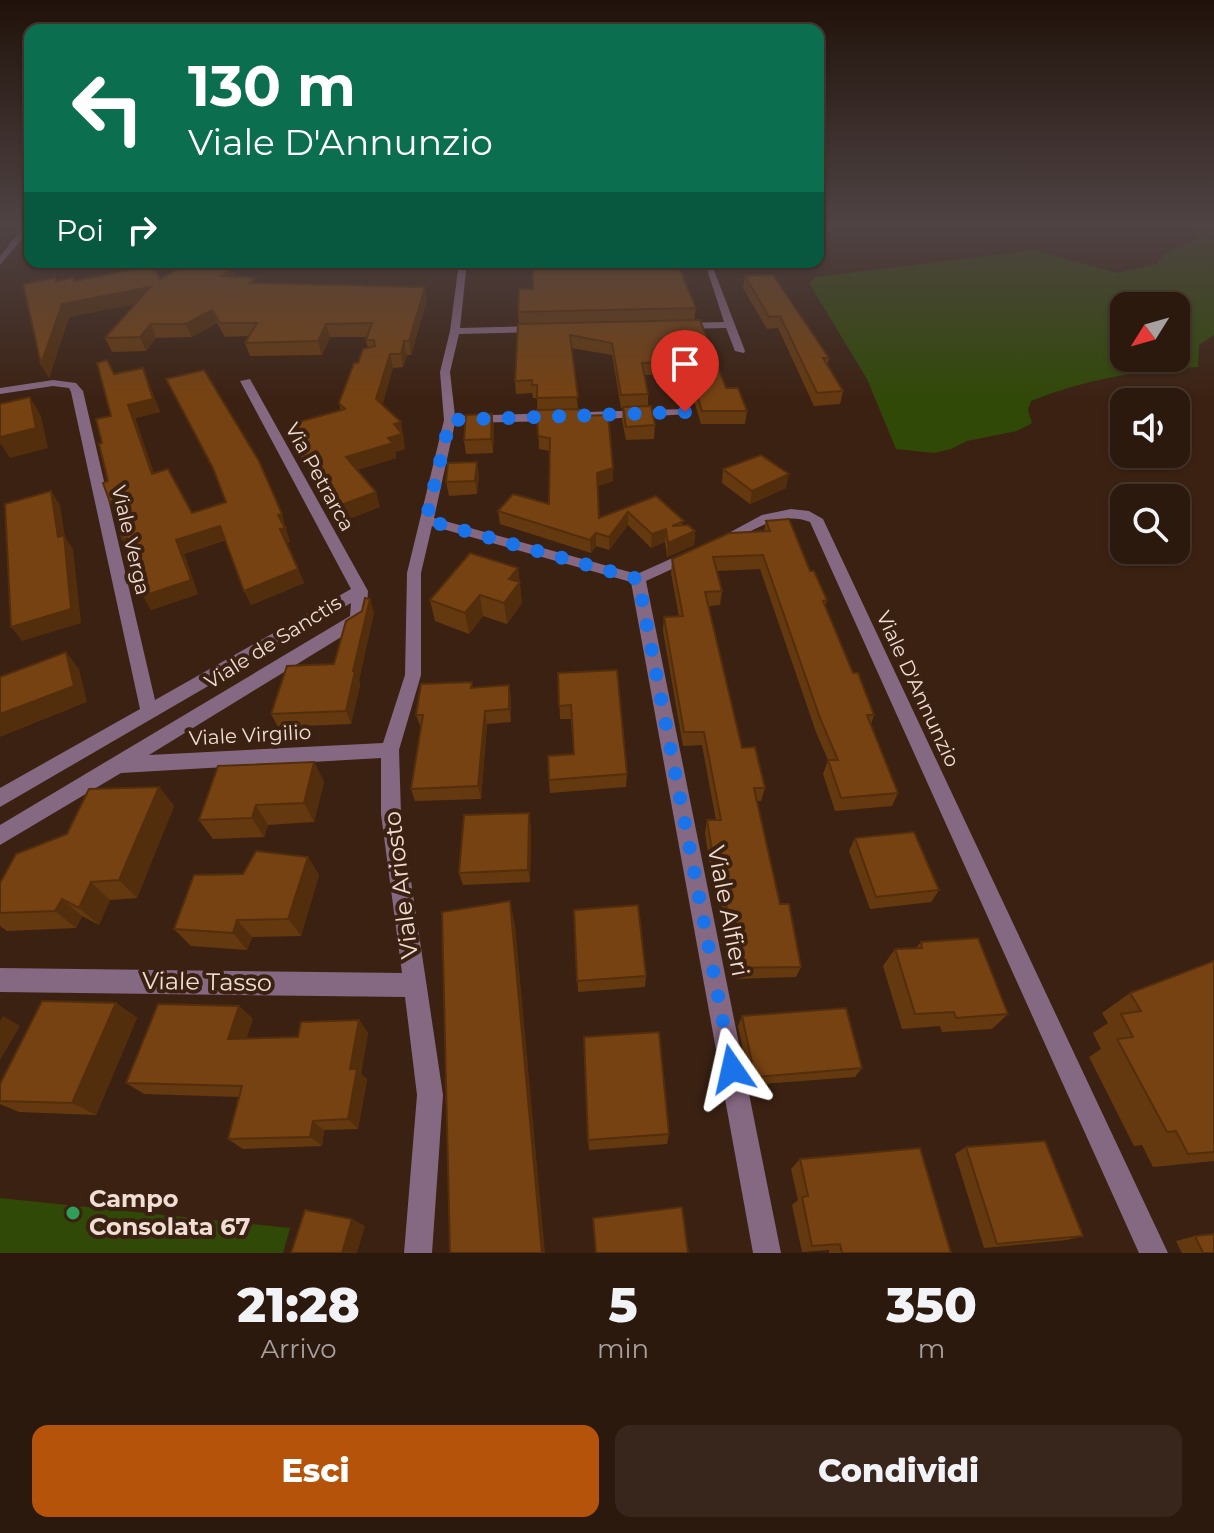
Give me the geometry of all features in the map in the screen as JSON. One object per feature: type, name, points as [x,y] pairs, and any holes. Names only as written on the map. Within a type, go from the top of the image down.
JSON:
[{"type":"street","points":[[460,284],[455,331],[444,379],[450,420],[685,412]]},
{"type":"street","points":[[715,284],[740,351]]},
{"type":"street","points":[[667,327],[730,325]]},
{"type":"street","points":[[455,331],[557,329]]},
{"type":"street","name":"Via Petrarca","points":[[246,381],[360,591]]},
{"type":"street","name":"Viale Verga","points":[[0,391],[67,383],[75,387],[149,712]]},
{"type":"street","name":"Viale Ariosto","points":[[418,1253],[430,1095],[391,814],[390,750],[413,675],[414,573],[450,420]]},
{"type":"street","name":"Viale D'Annunzio","points":[[638,579],[784,512],[801,511],[816,519],[1154,1253]]},
{"type":"street","points":[[426,520],[638,579]]},
{"type":"street","name":"Viale Alfieri","points":[[638,579],[767,1253]]},
{"type":"street","name":"Viale de Sanctis","points":[[0,798],[360,591]]},
{"type":"street","name":"Viale de Sanctis","points":[[0,836],[358,619],[360,591]]},
{"type":"street","name":"Viale Virgilio","points":[[114,765],[390,750]]},
{"type":"street","name":"Viale Tasso","points":[[0,980],[414,985]]},
{"type":"green space","points":[[810,284],[1214,284],[1214,335],[1199,345],[1198,367],[1190,368],[1190,292],[1110,292],[1110,372],[1143,372],[1071,387],[1031,401],[1028,410],[1032,423],[1017,431],[967,441],[934,453],[896,449],[867,379]]},
{"type":"green space","name":"Campo Consolata 67","points":[[0,1198],[290,1228],[283,1253],[0,1253]]},
{"type":"building","points":[[23,284],[425,287],[409,341],[404,341],[401,354],[390,354],[376,399],[401,422],[394,424],[402,434],[388,438],[393,443],[346,457],[376,492],[336,507],[319,486],[324,485],[287,430],[298,427],[295,423],[345,409],[339,403],[354,363],[358,363],[363,349],[375,346],[374,340],[366,340],[372,323],[326,324],[318,341],[245,343],[257,323],[220,323],[212,310],[186,324],[151,324],[140,337],[105,338],[150,287],[62,304],[41,364]]},
{"type":"building","points":[[533,284],[686,284],[696,308],[518,312],[519,289],[533,289]]},
{"type":"building","points":[[750,284],[779,284],[829,358],[823,358],[843,391],[817,393],[780,316],[769,317]]},
{"type":"building","points":[[700,320],[726,388],[738,388],[747,411],[702,411],[687,361],[642,363],[648,394],[621,395],[612,343],[570,335],[578,397],[537,398],[537,385],[532,385],[532,380],[515,381],[518,324]]},
{"type":"building","points":[[107,360],[114,374],[143,368],[153,399],[128,405],[152,474],[168,469],[192,513],[226,502],[213,468],[166,379],[204,370],[259,461],[282,514],[278,515],[285,528],[280,529],[298,569],[244,591],[220,526],[176,540],[191,580],[143,596],[127,538],[122,539],[114,501],[110,502],[103,483],[108,481],[96,419],[111,416],[97,363]]},
{"type":"building","points":[[30,397],[36,428],[0,437],[0,404]]},
{"type":"building","points":[[651,406],[655,425],[626,427],[623,407]]},
{"type":"building","points":[[579,409],[580,416],[608,415],[613,468],[597,473],[599,518],[656,496],[684,521],[672,526],[688,525],[695,531],[668,543],[666,529],[652,534],[628,512],[609,537],[596,533],[590,540],[498,511],[513,494],[549,504],[550,438],[538,436],[537,410]]},
{"type":"building","points":[[492,414],[491,439],[464,440],[466,415]]},
{"type":"building","points":[[761,455],[789,474],[752,491],[723,469]]},
{"type":"building","points":[[477,462],[475,481],[446,482],[448,463]]},
{"type":"building","points":[[51,491],[58,537],[64,535],[71,609],[11,627],[5,504]]},
{"type":"building","points":[[789,519],[810,571],[814,571],[827,600],[823,601],[853,673],[858,673],[874,715],[867,715],[898,793],[841,798],[828,760],[838,760],[820,718],[763,555],[713,557],[722,591],[705,592],[742,748],[755,747],[765,788],[754,788],[780,904],[789,904],[801,967],[735,968],[722,874],[716,875],[707,820],[721,820],[704,732],[684,732],[664,617],[683,616],[672,559],[729,533],[770,531],[766,521]]},
{"type":"building","points":[[470,553],[518,568],[509,579],[520,582],[504,603],[480,595],[465,613],[430,600]]},
{"type":"building","points":[[365,598],[370,599],[346,711],[271,714],[287,666],[334,664],[346,621],[362,611]]},
{"type":"building","points":[[66,652],[74,686],[0,714],[0,677]]},
{"type":"building","points":[[617,670],[627,774],[549,780],[548,756],[574,754],[571,705],[559,706],[558,673]]},
{"type":"building","points":[[472,682],[471,688],[509,685],[509,709],[485,711],[478,786],[411,789],[423,715],[416,715],[421,684]]},
{"type":"building","points":[[314,762],[304,803],[256,805],[252,818],[199,820],[218,766]]},
{"type":"building","points":[[159,787],[119,880],[91,882],[79,908],[62,899],[55,911],[0,913],[0,883],[16,854],[67,834],[89,789]]},
{"type":"building","points":[[529,813],[528,870],[459,873],[464,815]]},
{"type":"building","points":[[914,832],[939,890],[876,897],[855,838]]},
{"type":"building","points":[[256,851],[308,857],[288,919],[237,920],[233,933],[174,929],[194,875],[243,874]]},
{"type":"building","points":[[510,901],[542,1253],[450,1253],[442,912]]},
{"type":"building","points":[[638,905],[646,976],[577,981],[574,910]]},
{"type":"building","points":[[978,938],[1008,1014],[956,1018],[954,1012],[915,1014],[895,949],[922,948],[921,942]]},
{"type":"building","points":[[1214,961],[1214,1152],[1188,1154],[1176,1131],[1167,1132],[1117,1039],[1133,1037],[1121,1014],[1141,1011],[1130,993]]},
{"type":"building","points":[[42,1001],[116,1003],[72,1103],[0,1101],[0,1084]]},
{"type":"building","points":[[158,1004],[239,1006],[228,1039],[298,1037],[301,1022],[359,1020],[350,1069],[357,1069],[348,1119],[313,1121],[310,1137],[228,1139],[242,1086],[126,1083]]},
{"type":"building","points":[[846,1008],[862,1068],[755,1077],[742,1016]]},
{"type":"building","points":[[659,1032],[669,1134],[588,1140],[584,1037]]},
{"type":"building","points":[[1045,1141],[1083,1236],[997,1244],[966,1147]]},
{"type":"building","points":[[920,1148],[951,1253],[842,1253],[840,1244],[812,1246],[802,1197],[808,1196],[800,1159]]},
{"type":"building","points":[[682,1207],[688,1253],[596,1253],[593,1218]]},
{"type":"building","points":[[305,1210],[352,1219],[342,1253],[291,1253]]},
{"type":"building","points":[[1214,1234],[1214,1253],[1203,1253],[1195,1236]]},
{"type":"place","name":"Campo Consolata 67","points":[[73,1213]]},
{"type":"route","points":[[685,412],[450,420],[426,520],[638,579],[732,1069]]}]
